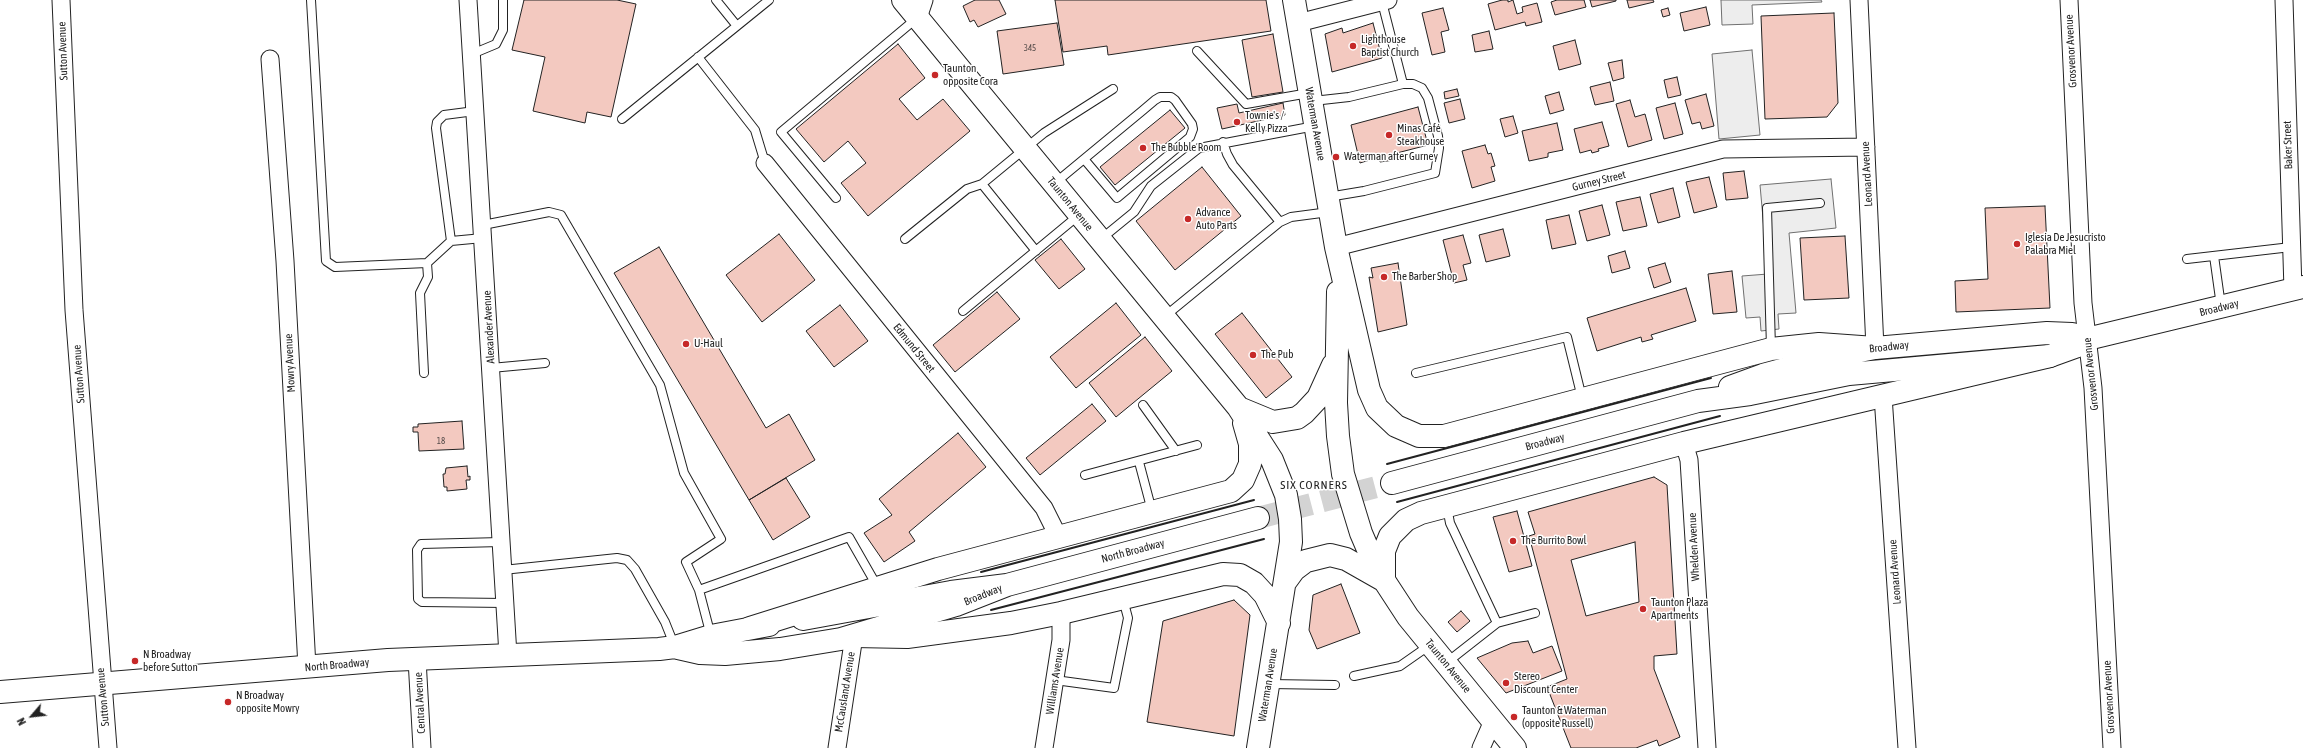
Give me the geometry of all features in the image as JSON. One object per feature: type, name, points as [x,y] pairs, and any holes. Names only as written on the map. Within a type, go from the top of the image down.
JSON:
[{"type":"main road","name":"Taunton Avenue","points":[[903,0],[921,9],[1025,149],[1238,407]]},
{"type":"main road","name":"Waterman Avenue","points":[[1294,0],[1336,247]]},
{"type":"main road","points":[[1238,407],[1257,417],[1273,422],[1289,420],[1304,413],[1318,398],[1334,364],[1337,348],[1338,273],[1336,247]]},
{"type":"main road","points":[[1336,247],[1369,390],[1382,415],[1396,426],[1419,436],[1444,436],[1771,349],[1835,343],[1875,348]]},
{"type":"main road","name":"Broadway","points":[[1698,401],[1750,394],[1860,372],[2050,356],[2075,347],[2087,339],[2298,288]]},
{"type":"main road","name":"Broadway","points":[[1392,483],[1698,401],[1757,377],[1834,356],[1875,348],[2047,333],[2072,334],[2087,339]]},
{"type":"main road","name":"Taunton Avenue","points":[[1337,348],[1337,420],[1344,474],[1361,533],[1384,581],[1408,617],[1515,748]]},
{"type":"main road","points":[[1384,581],[1384,551],[1393,531],[1412,516],[1684,443],[2050,356]]},
{"type":"main road","name":"Waterman Avenue","points":[[1238,407],[1265,447],[1284,490],[1291,531],[1286,581],[1258,748]]},
{"type":"main road","points":[[750,628],[878,588],[1058,536],[1231,491],[1248,473],[1251,455],[1247,433],[1238,407]]},
{"type":"main road","name":"North Broadway","points":[[1007,585],[1258,518]]},
{"type":"main road","points":[[1286,581],[1294,570],[1306,561],[1330,555],[1350,561],[1384,581]]},
{"type":"main road","points":[[854,636],[890,638],[925,635],[1011,623],[1061,613],[1214,575],[1232,574],[1247,578],[1260,588],[1270,603],[1279,623]]},
{"type":"main road","name":"Broadway","points":[[675,648],[711,636],[750,628],[951,592],[1007,585]]},
{"type":"main road","name":"Broadway","points":[[675,648],[700,653],[740,653],[813,645],[854,636],[956,606],[1007,585]]},
{"type":"main road","name":"North Broadway","points":[[0,692],[417,659],[626,652],[675,648]]},
{"type":"street","name":"Sutton Avenue","points":[[61,0],[74,310],[108,748]]},
{"type":"street","name":"Alexander Avenue","points":[[468,0],[508,655]]},
{"type":"street","name":"Leonard Avenue","points":[[1860,0],[1875,348]]},
{"type":"street","name":"Grosvenor Avenue","points":[[2069,0],[2083,304],[2093,388],[2112,748]]},
{"type":"street","name":"Baker Street","points":[[2284,0],[2291,247],[2298,288]]},
{"type":"street","points":[[1298,23],[1385,1]]},
{"type":"street","name":"Mowry Avenue","points":[[270,59],[285,261],[307,667]]},
{"type":"street","name":"Gurney Street","points":[[1336,247],[1723,150],[1866,147]]},
{"type":"street","name":"Edmund Street","points":[[765,163],[1044,508],[1058,536]]},
{"type":"street","name":"Leonard Avenue","points":[[1883,396],[1907,748]]},
{"type":"street","name":"Whelden Avenue","points":[[1684,443],[1689,460],[1706,748]]},
{"type":"street","name":"Williams Avenue","points":[[1044,748],[1062,640],[1061,613]]},
{"type":"street","name":"McCausland Avenue","points":[[837,748],[854,636]]},
{"type":"street","name":"Central Avenue","points":[[417,659],[422,748]]},
{"type":"street","points":[[1481,748],[1494,721]]},
{"type":"lane","points":[[310,0],[326,261],[335,267],[427,263],[451,241],[549,212],[561,215],[660,385],[684,473],[721,539],[686,562],[699,590],[711,636]]},
{"type":"lane","points":[[472,54],[496,44],[503,30],[503,0]]},
{"type":"lane","points":[[716,0],[737,26]]},
{"type":"lane","points":[[622,119],[769,0]]},
{"type":"lane","points":[[1385,1],[1403,84]]},
{"type":"lane","points":[[836,198],[781,132],[921,9]]},
{"type":"lane","points":[[1164,318],[1280,222],[1364,192],[1435,173],[1439,142],[1431,104],[1422,88],[1413,84],[1403,84],[1349,97],[1310,97],[1246,104],[1197,51]]},
{"type":"lane","points":[[698,57],[755,130],[765,163]]},
{"type":"lane","points":[[905,239],[967,189],[982,184],[1044,133],[1113,88]]},
{"type":"lane","points":[[1054,184],[1084,159],[1142,111],[1160,97],[1171,97],[1178,103],[1192,124],[1192,133],[1117,198],[1084,159]]},
{"type":"lane","points":[[451,241],[436,128],[437,122],[444,115],[475,111]]},
{"type":"lane","points":[[1100,240],[1134,212],[1151,186],[1190,154],[1204,146],[1315,126]]},
{"type":"lane","points":[[1223,142],[1233,165],[1280,222]]},
{"type":"lane","points":[[982,184],[1036,251]]},
{"type":"lane","points":[[1771,349],[1767,208],[1820,203]]},
{"type":"lane","points":[[962,311],[1079,215]]},
{"type":"lane","points":[[2187,259],[2291,247]]},
{"type":"lane","points":[[2214,256],[2221,307]]},
{"type":"lane","points":[[424,374],[420,293],[428,277],[427,263]]},
{"type":"lane","points":[[1416,373],[1567,337],[1583,399]]},
{"type":"lane","points":[[491,368],[546,363]]},
{"type":"lane","points":[[1144,404],[1176,451]]},
{"type":"lane","points":[[1085,475],[1139,462],[1197,445]]},
{"type":"lane","points":[[1139,462],[1152,512]]},
{"type":"lane","points":[[1447,506],[1450,523],[1497,623]]},
{"type":"lane","points":[[699,590],[850,538],[878,588]]},
{"type":"lane","points":[[502,542],[421,544],[417,550],[418,599],[422,602],[505,603]]},
{"type":"lane","points":[[503,570],[617,558],[627,560],[635,569],[665,622],[675,648]]},
{"type":"lane","points":[[1055,680],[1114,688],[1128,618],[1123,598]]},
{"type":"lane","points":[[1446,663],[1497,623],[1535,613]]},
{"type":"lane","points":[[1354,676],[1400,666],[1430,644]]},
{"type":"lane","points":[[1269,684],[1335,685]]},
{"type":"shaded area","points":[[1721,0],[1821,0],[1822,2],[1752,5],[1753,24],[1722,25]]},
{"type":"shaded area","points":[[1752,50],[1760,135],[1719,139],[1712,54]]},
{"type":"shaded area","points":[[1831,179],[1836,228],[1789,233],[1796,313],[1778,314],[1779,329],[1761,331],[1760,317],[1746,318],[1742,276],[1768,274],[1760,185]]},
{"type":"building","points":[[524,0],[617,0],[636,4],[611,117],[587,112],[585,123],[533,111],[545,57],[512,50]]},
{"type":"building","points":[[975,0],[999,0],[1006,14],[978,27],[974,20],[970,22],[963,6]]},
{"type":"building","points":[[1055,0],[1266,0],[1271,31],[1108,55],[1107,46],[1063,52]]},
{"type":"building","points":[[1508,0],[1508,2],[1513,0],[1517,14],[1523,12],[1522,7],[1537,3],[1542,22],[1526,26],[1525,22],[1495,30],[1488,4]]},
{"type":"building","points":[[1557,0],[1584,0],[1586,7],[1555,15],[1551,2]]},
{"type":"building","points":[[1590,0],[1616,0],[1616,1],[1592,7]]},
{"type":"building","points":[[1627,0],[1653,0],[1654,2],[1629,8]]},
{"type":"building","points":[[1706,7],[1710,25],[1684,31],[1680,13]]},
{"type":"building","points":[[1443,8],[1449,30],[1441,32],[1445,52],[1432,55],[1422,13]]},
{"type":"building","points":[[1668,8],[1670,15],[1663,17],[1661,10]]},
{"type":"building","points":[[1834,13],[1838,103],[1827,117],[1765,119],[1761,16]]},
{"type":"building","points":[[1057,23],[1064,65],[1003,74],[997,31]]},
{"type":"building","name":"Lighthouse Baptist Church","points":[[1373,23],[1382,58],[1332,72],[1325,34],[1342,28],[1343,33]]},
{"type":"building","points":[[1489,31],[1493,49],[1475,52],[1472,35]]},
{"type":"building","points":[[1273,34],[1283,92],[1252,97],[1242,40]]},
{"type":"building","points":[[1575,40],[1581,64],[1559,70],[1553,46]]},
{"type":"building","points":[[898,44],[925,78],[899,99],[917,120],[943,99],[970,131],[868,216],[841,183],[866,163],[848,141],[824,162],[796,129]]},
{"type":"building","points":[[1622,60],[1624,78],[1613,81],[1608,63]]},
{"type":"building","points":[[1677,77],[1681,95],[1668,98],[1664,80]]},
{"type":"building","points":[[1610,82],[1614,101],[1595,105],[1590,87]]},
{"type":"building","points":[[1457,89],[1459,96],[1445,99],[1444,92]]},
{"type":"building","points":[[1559,92],[1564,110],[1550,114],[1545,96]]},
{"type":"building","points":[[1706,94],[1714,126],[1702,129],[1700,122],[1692,124],[1685,100]]},
{"type":"building","points":[[1460,99],[1465,119],[1449,123],[1444,103]]},
{"type":"building","points":[[1630,100],[1635,117],[1645,114],[1652,140],[1628,147],[1616,104]]},
{"type":"building","name":"Townie's / Kelly Pizza","points":[[1283,103],[1285,115],[1222,129],[1217,108],[1237,104],[1239,113]]},
{"type":"building","points":[[1675,103],[1683,134],[1664,139],[1656,108]]},
{"type":"building","name":"Minas Café Steakhouse","points":[[1418,107],[1428,145],[1393,154],[1394,160],[1380,162],[1379,157],[1360,163],[1351,125]]},
{"type":"building","name":"The Bubble Room","points":[[1170,110],[1185,128],[1115,185],[1100,167]]},
{"type":"building","points":[[1513,116],[1518,133],[1505,137],[1500,119]]},
{"type":"building","points":[[1602,122],[1609,146],[1598,149],[1599,151],[1592,153],[1591,150],[1580,153],[1574,129]]},
{"type":"building","points":[[1557,123],[1563,150],[1548,153],[1548,157],[1529,161],[1522,131]]},
{"type":"building","points":[[1485,145],[1488,154],[1491,153],[1495,166],[1491,167],[1495,181],[1472,188],[1462,151]]},
{"type":"building","name":"Advance Auto Parts","points":[[1202,167],[1241,216],[1175,270],[1136,221]]},
{"type":"building","points":[[1744,171],[1748,198],[1726,200],[1723,173]]},
{"type":"building","points":[[1709,177],[1717,207],[1694,213],[1686,182]]},
{"type":"building","points":[[1673,188],[1680,217],[1658,223],[1650,194]]},
{"type":"building","points":[[1640,197],[1647,226],[1623,231],[1616,202]]},
{"type":"building","points":[[1602,205],[1610,235],[1587,241],[1579,211]]},
{"type":"building","name":"Iglesia De Jesucristo Palabra Miel","points":[[2045,206],[2050,308],[1956,312],[1955,281],[1988,279],[1985,208]]},
{"type":"building","points":[[1569,215],[1576,244],[1552,249],[1546,220]]},
{"type":"building","points":[[1503,229],[1510,256],[1486,262],[1479,235]]},
{"type":"building","points":[[779,234],[815,280],[762,322],[726,275]]},
{"type":"building","points":[[1463,235],[1471,263],[1463,265],[1467,280],[1454,283],[1443,240]]},
{"type":"building","points":[[1845,236],[1849,298],[1804,300],[1800,238]]},
{"type":"building","points":[[1061,239],[1085,269],[1059,289],[1035,260]]},
{"type":"building","name":"U-Haul","points":[[659,247],[766,428],[789,414],[815,460],[749,500],[614,273]]},
{"type":"building","points":[[1625,251],[1630,268],[1612,273],[1608,256]]},
{"type":"building","points":[[1398,263],[1407,325],[1378,332],[1369,277],[1373,278],[1371,268]]},
{"type":"building","points":[[1665,263],[1671,282],[1654,288],[1648,268]]},
{"type":"building","points":[[1732,271],[1737,312],[1713,314],[1708,274]]},
{"type":"building","points":[[1686,288],[1696,321],[1651,335],[1653,339],[1642,342],[1641,337],[1597,351],[1587,318]]},
{"type":"building","points":[[997,292],[1020,319],[955,372],[933,345]]},
{"type":"building","points":[[1116,303],[1141,335],[1076,388],[1050,357]]},
{"type":"building","points":[[840,305],[868,341],[834,367],[806,331]]},
{"type":"building","points":[[1242,313],[1292,377],[1266,398],[1215,334]]},
{"type":"building","points":[[1145,337],[1172,371],[1116,417],[1089,383]]},
{"type":"building","points":[[1092,404],[1106,421],[1040,475],[1026,458]]},
{"type":"building","points":[[462,421],[464,449],[419,451],[418,432],[413,432],[413,427],[418,427],[418,424]]},
{"type":"building","points":[[958,433],[986,467],[909,532],[915,541],[884,562],[864,533],[892,515],[879,499]]},
{"type":"building","points":[[467,466],[468,477],[470,476],[470,480],[466,480],[467,489],[447,491],[447,487],[444,487],[443,474],[445,474],[446,468]]},
{"type":"building","name":"Taunton Plaza Apartments","points":[[1654,477],[1667,485],[1677,654],[1654,656],[1654,669],[1680,737],[1659,746],[1657,740],[1636,748],[1571,748],[1547,687],[1567,679],[1529,536],[1535,534],[1528,512]],"holes":[[[1635,542],[1639,602],[1586,616],[1571,560]]]},
{"type":"building","points":[[786,478],[810,517],[773,540],[749,500]]},
{"type":"building","name":"The Burrito Bowl","points":[[1517,511],[1532,566],[1509,572],[1493,517]]},
{"type":"building","points":[[1341,584],[1360,633],[1317,649],[1309,630],[1313,595]]},
{"type":"building","points":[[1234,600],[1250,615],[1234,736],[1147,722],[1163,621]]},
{"type":"building","points":[[1461,611],[1470,621],[1457,632],[1448,622]]},
{"type":"building","points":[[1528,641],[1533,653],[1552,646],[1562,671],[1506,693],[1477,658],[1512,643]]},
{"type":"tunnel","points":[[1258,518],[1392,483]]},
{"type":"wall","points":[[1387,464],[1711,378]]},
{"type":"wall","points":[[1397,502],[1720,416]]},
{"type":"wall","points":[[981,572],[1254,500]]},
{"type":"wall","points":[[991,610],[1264,539]]},
{"type":"place","name":"Lighthouse Baptist Church","points":[[1353,46]]},
{"type":"place","name":"Taunton opposite Cora","points":[[935,75]]},
{"type":"place","name":"Townie's / Kelly Pizza","points":[[1237,122]]},
{"type":"place","name":"Minas Café Steakhouse","points":[[1389,135]]},
{"type":"place","name":"The Bubble Room","points":[[1143,148]]},
{"type":"place","name":"Waterman after Gurney","points":[[1336,157]]},
{"type":"place","name":"Advance Auto Parts","points":[[1188,219]]},
{"type":"place","name":"Iglesia De Jesucristo Palabra Miel","points":[[2017,244]]},
{"type":"place","name":"The Barber Shop","points":[[1384,277]]},
{"type":"place","name":"U-Haul","points":[[686,344]]},
{"type":"place","name":"The Pub","points":[[1253,355]]},
{"type":"place","name":"The Burrito Bowl","points":[[1513,541]]},
{"type":"place","name":"Taunton Plaza Apartments","points":[[1643,609]]},
{"type":"place","name":"N Broadway before Sutton","points":[[135,661]]},
{"type":"place","name":"Stereo Discount Center","points":[[1506,683]]},
{"type":"place","name":"N Broadway opposite Mowry","points":[[228,702]]},
{"type":"place","name":"Taunton & Waterman (opposite Russell)","points":[[1514,717]]},
{"type":"district","name":"SIX CORNERS","points":[[1314,485]]}]
